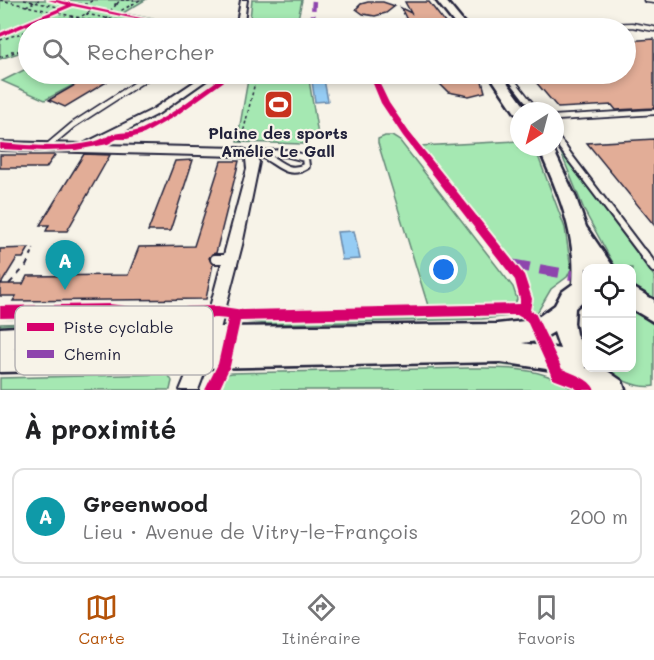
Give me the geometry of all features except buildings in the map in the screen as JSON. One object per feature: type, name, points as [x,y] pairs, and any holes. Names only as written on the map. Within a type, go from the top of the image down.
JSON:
[{"type":"main road","points":[[440,0],[455,18]]},
{"type":"main road","points":[[502,84],[515,102]]},
{"type":"main road","points":[[549,156],[578,227],[601,264]]},
{"type":"main road","points":[[578,227],[584,264]]},
{"type":"main road","points":[[582,291],[568,300],[563,312],[563,328],[566,338],[582,362]]},
{"type":"main road","points":[[636,300],[654,312]]},
{"type":"main road","points":[[213,346],[294,339],[497,335],[538,330],[563,312]]},
{"type":"main road","points":[[0,339],[15,338]]},
{"type":"main road","points":[[213,347],[501,351],[566,360],[582,366]]},
{"type":"main road","points":[[0,361],[15,360]]},
{"type":"main road","points":[[591,372],[613,390]]},
{"type":"street","points":[[241,18],[244,0]]},
{"type":"street","points":[[85,146],[155,112],[197,84]]},
{"type":"street","points":[[0,146],[250,151],[253,169],[232,259],[213,323]]},
{"type":"street","points":[[189,390],[195,375]]},
{"type":"lane","points":[[646,0],[654,1]]},
{"type":"lane","points":[[636,27],[654,29]]},
{"type":"lane","points":[[48,146],[73,125],[137,84]]},
{"type":"lane","points":[[515,84],[529,102]]},
{"type":"lane","points":[[564,117],[654,112]]},
{"type":"lane","points":[[564,149],[654,268]]},
{"type":"lane","points":[[250,151],[300,155],[306,160],[306,166],[297,171],[286,170],[250,151]]},
{"type":"lane","points":[[215,259],[232,259]]},
{"type":"path","points":[[0,0],[78,18],[94,9]]},
{"type":"path","points":[[24,0],[64,9]]},
{"type":"path","points":[[26,6],[39,0]]},
{"type":"path","points":[[50,0],[136,18]]},
{"type":"path","points":[[42,18],[64,9],[78,0]]},
{"type":"path","points":[[72,4],[87,4],[93,0]]},
{"type":"path","points":[[109,12],[120,0],[134,0]]},
{"type":"path","points":[[111,18],[139,0]]},
{"type":"path","points":[[55,13],[62,18]]},
{"type":"path","points":[[86,14],[104,18]]},
{"type":"path","points":[[0,34],[18,27]]},
{"type":"path","points":[[0,40],[18,34]]},
{"type":"path","points":[[10,51],[18,51]]},
{"type":"path","points":[[0,57],[18,52]]},
{"type":"path","points":[[250,151],[256,84]]},
{"type":"path","points":[[9,284],[26,266],[34,248]]},
{"type":"path","points":[[26,253],[32,253]]},
{"type":"path","points":[[560,376],[565,390]]},
{"type":"green space","points":[[0,0],[145,0],[123,13],[148,18],[18,18],[18,53],[0,59]]},
{"type":"green space","points":[[252,0],[302,0],[298,18],[250,18]]},
{"type":"green space","points":[[18,73],[18,84],[75,84],[45,100],[2,81]]},
{"type":"green space","name":"Plaine des sports Amélie Le Gall","points":[[247,84],[310,84],[318,135],[303,144],[237,142]]},
{"type":"green space","points":[[392,136],[400,141],[513,287],[517,299],[514,307],[429,309],[378,143],[378,139]]},
{"type":"green space","points":[[510,141],[510,156],[538,156],[565,228],[571,269],[567,277],[551,289],[537,313],[531,315],[527,311],[530,301],[527,281],[420,146]]},
{"type":"green space","points":[[564,155],[654,276],[654,301],[636,288],[636,264],[614,264],[585,212],[562,156]]},
{"type":"green space","points":[[512,311],[522,315],[482,319],[271,324],[244,322],[244,319],[481,315]]},
{"type":"green space","points":[[636,312],[654,325],[654,386],[641,386],[610,372],[636,372]]},
{"type":"green space","points":[[0,315],[15,315],[15,319],[0,319]]},
{"type":"green space","points":[[0,324],[15,324],[15,329],[0,329]]},
{"type":"green space","points":[[479,359],[544,365],[545,370],[487,363],[235,369],[235,364]]},
{"type":"green space","points":[[507,368],[536,372],[575,390],[218,390],[227,374],[232,373]]},
{"type":"green space","points":[[169,375],[172,381],[170,390],[0,390],[0,378]]},
{"type":"water","points":[[312,84],[325,84],[328,101],[315,102]]},
{"type":"water","points":[[354,231],[360,259],[342,260],[337,232]]},
{"type":"marked path","points":[[314,0],[315,18]]},
{"type":"marked path","points":[[510,264],[572,275]]},
{"type":"cycle path","points":[[50,0],[136,18]]},
{"type":"cycle path","points":[[41,18],[72,5]]},
{"type":"cycle path","points":[[0,35],[18,28]]},
{"type":"cycle path","points":[[0,146],[76,147],[105,142],[116,136],[142,132],[175,114],[217,84]]},
{"type":"cycle path","points":[[376,84],[385,103],[406,134],[520,278],[526,299],[524,312]]},
{"type":"cycle path","points":[[213,312],[243,316],[519,309],[531,317],[558,374],[578,382],[588,390]]},
{"type":"cycle path","points":[[0,312],[15,312]]},
{"type":"cycle path","points":[[212,390],[224,366],[235,315]]},
{"type":"place","name":"Plaine des sports Amélie Le Gall","points":[[278,104]]},
{"type":"place","name":"Greenwood","points":[[65,290]]}]
